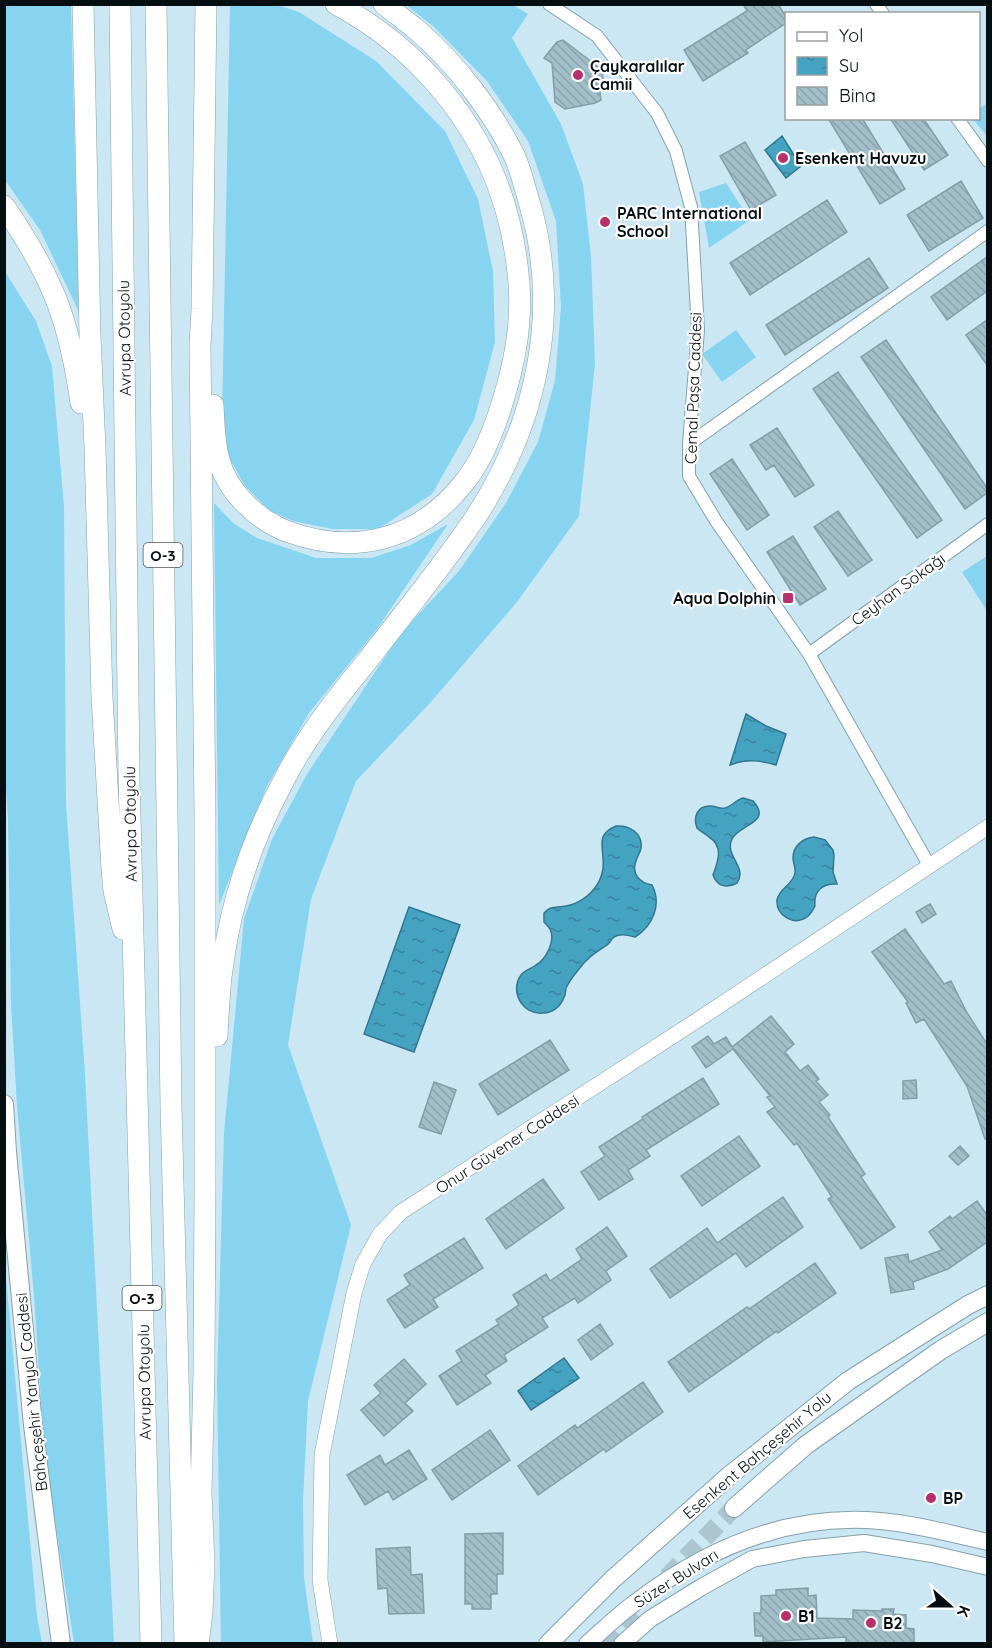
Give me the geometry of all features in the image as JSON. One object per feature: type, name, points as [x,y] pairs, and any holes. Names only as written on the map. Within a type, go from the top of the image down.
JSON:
[{"type":"highway","points":[[83,4],[90,336],[102,697],[112,880],[121,921],[132,952]]},
{"type":"highway","name":"Avrupa Otoyolu","points":[[120,4],[132,952],[151,1644]]},
{"type":"highway","name":"Avrupa Otoyolu","points":[[156,4],[171,1106],[186,1644]]},
{"type":"highway","points":[[202,309],[209,330],[213,412],[219,460],[227,481],[242,500],[262,519],[282,529],[318,541],[342,544],[385,538],[414,526],[442,507],[464,483],[491,436],[510,379],[516,351],[519,285],[506,209],[489,165],[465,121],[438,84],[401,47],[336,4]]},
{"type":"highway","points":[[205,1101],[215,1055],[226,939],[236,895],[249,855],[266,815],[284,779],[337,698],[443,562],[477,513],[500,475],[512,447],[525,414],[537,372],[543,330],[543,267],[536,225],[515,157],[496,123],[459,73],[415,28],[384,4]]},
{"type":"highway","points":[[198,1644],[204,1563],[201,1494],[204,1371],[205,816],[200,345],[205,10]]},
{"type":"highway","points":[[4,206],[38,262],[56,299],[67,334],[81,405],[91,548],[100,588]]},
{"type":"main road","name":"Bahçeşehir Yanyol Caddesi","points":[[4,1104],[33,1425],[61,1644]]},
{"type":"main road","name":"Esenkent Bahçeşehir Yolu","points":[[548,1644],[613,1579],[713,1490],[848,1381],[987,1295]]},
{"type":"main road","name":"Esenkent Bahçeşehir Yolu","points":[[734,1508],[806,1445],[932,1356],[987,1322]]},
{"type":"main road","name":"Süzer Bulvarı","points":[[587,1644],[635,1602],[685,1569],[729,1546],[781,1529],[828,1520],[881,1521],[932,1529],[987,1542]]},
{"type":"main road","name":"Süzer Bulvarı","points":[[622,1644],[650,1619],[752,1559],[804,1549],[864,1543],[932,1554],[987,1567]]},
{"type":"street","name":"Cemal Paşa Caddesi","points":[[553,6],[597,36],[657,113],[676,151],[691,207],[698,330],[689,444],[689,476],[716,521],[809,654],[929,865]]},
{"type":"street","points":[[958,120],[987,161]]},
{"type":"street","points":[[689,444],[987,231]]},
{"type":"street","name":"Ceyhan Sokağı","points":[[809,654],[987,524]]},
{"type":"street","name":"Onur Güvener Caddesi","points":[[330,1644],[320,1580],[322,1455],[354,1293],[363,1264],[380,1234],[401,1212],[696,1021],[987,827]]},
{"type":"shaded area","points":[[4,5],[71,5],[79,312],[40,230],[5,180]]},
{"type":"shaded area","points":[[230,5],[277,5],[299,12],[376,61],[445,131],[478,199],[493,271],[495,342],[474,420],[432,494],[378,529],[332,529],[293,521],[269,510],[245,486],[228,456],[222,421]]},
{"type":"shaded area","points":[[406,5],[513,5],[528,14],[512,38],[561,124],[583,184],[591,256],[595,364],[579,516],[517,602],[430,703],[356,781],[311,899],[288,1045],[351,1225],[308,1401],[303,1500],[304,1578],[313,1643],[221,1644],[217,1381],[224,1133],[244,919],[272,839],[307,774],[401,633],[459,571],[506,503],[538,442],[555,381],[561,307],[556,221],[528,141],[487,81],[433,26]]},
{"type":"shaded area","points":[[987,103],[987,136],[974,120],[980,120],[980,108]]},
{"type":"shaded area","points":[[726,183],[750,220],[709,248],[699,192]]},
{"type":"shaded area","points":[[4,270],[36,321],[52,366],[64,507],[66,805],[85,1074],[114,1643],[74,1643],[44,1449],[11,1004],[8,820],[4,755]]},
{"type":"shaded area","points":[[736,330],[756,357],[722,382],[702,354]]},
{"type":"shaded area","points":[[214,503],[233,523],[257,538],[316,558],[371,558],[411,545],[448,524],[377,629],[309,713],[267,786],[219,905]]},
{"type":"shaded area","points":[[987,556],[987,611],[962,572]]},
{"type":"shaded area","points":[[5,1267],[37,1617],[42,1643],[5,1643]]},
{"type":"water","name":"Esenkent Havuzu","points":[[782,136],[801,166],[786,178],[765,150]]},
{"type":"water","points":[[746,714],[786,734],[776,765],[753,761],[730,765]]},
{"type":"water","points":[[743,798],[753,801],[759,814],[753,823],[732,839],[731,851],[740,877],[737,883],[729,886],[722,885],[713,875],[718,860],[717,845],[697,828],[696,816],[699,810],[706,806],[725,808]]},
{"type":"water","points":[[616,826],[634,831],[640,838],[641,848],[635,870],[640,880],[652,885],[655,892],[656,907],[651,921],[635,937],[615,936],[589,958],[570,981],[559,1006],[550,1012],[543,1013],[529,1010],[520,1001],[517,988],[522,973],[540,962],[551,944],[552,934],[544,922],[544,913],[551,908],[579,901],[594,889],[603,868],[602,839],[606,832]]},
{"type":"water","points":[[814,837],[825,840],[833,850],[833,872],[837,884],[827,885],[817,892],[815,906],[807,917],[802,920],[792,920],[779,911],[778,896],[794,877],[793,854],[797,846],[806,839]]},
{"type":"water","points":[[409,907],[460,925],[414,1052],[364,1034]]},
{"type":"water","points":[[564,1358],[579,1378],[531,1410],[518,1391]]},
{"type":"building","points":[[743,4],[778,4],[785,15],[785,24],[746,50],[748,53],[703,81],[684,50],[747,11]]},
{"type":"building","name":"Çaykaralılar Camii","points":[[563,40],[602,70],[603,79],[599,86],[601,100],[565,109],[555,102],[552,63],[544,58],[557,42]]},
{"type":"building","points":[[829,120],[863,120],[905,189],[880,204]]},
{"type":"building","points":[[891,120],[924,120],[948,155],[924,170]]},
{"type":"building","points":[[745,142],[776,195],[751,210],[720,156]]},
{"type":"building","points":[[961,181],[983,218],[929,251],[907,215]]},
{"type":"building","points":[[827,200],[847,232],[750,295],[730,263]]},
{"type":"building","points":[[987,257],[987,291],[947,320],[931,297]]},
{"type":"building","points":[[869,258],[888,288],[785,355],[766,325]]},
{"type":"building","points":[[987,320],[987,365],[966,335]]},
{"type":"building","points":[[886,340],[987,488],[987,493],[965,509],[861,357]]},
{"type":"building","points":[[838,372],[942,520],[917,538],[813,389]]},
{"type":"building","points":[[777,428],[814,485],[795,497],[774,465],[766,470],[750,445]]},
{"type":"building","points":[[732,459],[769,515],[747,530],[710,474]]},
{"type":"building","points":[[838,511],[872,560],[848,576],[814,527]]},
{"type":"building","points":[[793,536],[826,589],[800,605],[767,552]]},
{"type":"building","points":[[930,904],[936,914],[922,923],[916,912]]},
{"type":"building","points":[[905,929],[944,984],[951,981],[966,1011],[987,1044],[987,1139],[985,1139],[967,1086],[924,1019],[916,1023],[906,1003],[908,1002],[872,952]]},
{"type":"building","points":[[771,1016],[794,1044],[785,1052],[800,1071],[808,1065],[819,1079],[816,1081],[828,1095],[819,1102],[830,1115],[828,1117],[865,1174],[861,1177],[895,1227],[861,1249],[828,1199],[832,1197],[797,1143],[794,1145],[767,1112],[775,1107],[767,1097],[770,1096],[733,1049],[706,1068],[692,1047],[708,1036],[714,1044],[726,1037],[732,1047]]},
{"type":"building","points":[[550,1040],[569,1070],[498,1115],[479,1084]]},
{"type":"building","points":[[703,1078],[719,1104],[646,1150],[650,1156],[628,1170],[633,1179],[599,1200],[581,1172],[605,1156],[599,1147]]},
{"type":"building","points":[[916,1080],[917,1098],[903,1099],[903,1081]]},
{"type":"building","points":[[434,1082],[456,1090],[441,1134],[419,1127]]},
{"type":"building","points":[[739,1136],[760,1166],[702,1206],[681,1176]]},
{"type":"building","points":[[960,1146],[969,1156],[958,1165],[949,1156]]},
{"type":"building","points":[[543,1179],[564,1208],[506,1249],[486,1219]]},
{"type":"building","points":[[783,1197],[803,1227],[746,1267],[736,1253],[670,1298],[650,1269],[707,1228],[717,1243]]},
{"type":"building","points":[[977,1201],[987,1215],[987,1242],[948,1269],[913,1282],[914,1289],[891,1293],[885,1258],[908,1254],[909,1262],[942,1250],[929,1232],[950,1216],[952,1219]]},
{"type":"building","points":[[607,1227],[627,1256],[606,1271],[611,1280],[578,1303],[575,1298],[542,1318],[548,1327],[504,1355],[507,1361],[485,1375],[491,1383],[457,1405],[439,1376],[462,1361],[456,1351],[499,1324],[496,1320],[519,1305],[513,1295],[546,1274],[550,1281],[582,1259],[576,1249]]},
{"type":"building","points":[[464,1238],[483,1268],[433,1299],[438,1307],[405,1328],[387,1300],[410,1285],[404,1275]]},
{"type":"building","points":[[815,1263],[836,1293],[689,1392],[668,1362]]},
{"type":"building","points":[[600,1324],[613,1344],[591,1360],[578,1340]]},
{"type":"building","points":[[404,1359],[426,1384],[405,1403],[413,1411],[384,1436],[361,1410],[381,1393],[374,1385]]},
{"type":"building","points":[[643,1382],[663,1412],[606,1452],[604,1449],[538,1495],[518,1466],[575,1425],[577,1428]]},
{"type":"building","points":[[490,1430],[510,1460],[452,1500],[432,1470]]},
{"type":"building","points":[[409,1450],[427,1479],[393,1500],[388,1491],[365,1505],[347,1475],[380,1455],[385,1465]]},
{"type":"building","points":[[503,1533],[503,1574],[497,1574],[497,1594],[491,1594],[491,1609],[472,1609],[472,1604],[465,1604],[465,1534]]},
{"type":"building","points":[[410,1547],[411,1575],[422,1574],[424,1613],[389,1614],[387,1588],[378,1589],[376,1549]]},
{"type":"building","points":[[808,1588],[808,1596],[816,1595],[817,1618],[853,1619],[853,1610],[894,1609],[893,1614],[906,1615],[906,1628],[914,1629],[914,1644],[846,1644],[846,1637],[763,1642],[763,1636],[755,1636],[754,1613],[761,1613],[761,1596],[776,1595],[776,1590]]},
{"type":"tunnel","points":[[667,1577],[734,1508]]},
{"type":"tunnel","points":[[603,1644],[639,1606]]},
{"type":"place","name":"Çaykaralılar Camii","points":[[578,75]]},
{"type":"place","name":"Esenkent Havuzu","points":[[783,158]]},
{"type":"place","name":"PARC International School","points":[[605,222]]},
{"type":"place","name":"Aqua Dolphin","points":[[788,598]]},
{"type":"place","name":"BP","points":[[931,1498]]},
{"type":"place","name":"B1","points":[[786,1616]]},
{"type":"place","name":"B2","points":[[871,1623]]}]
